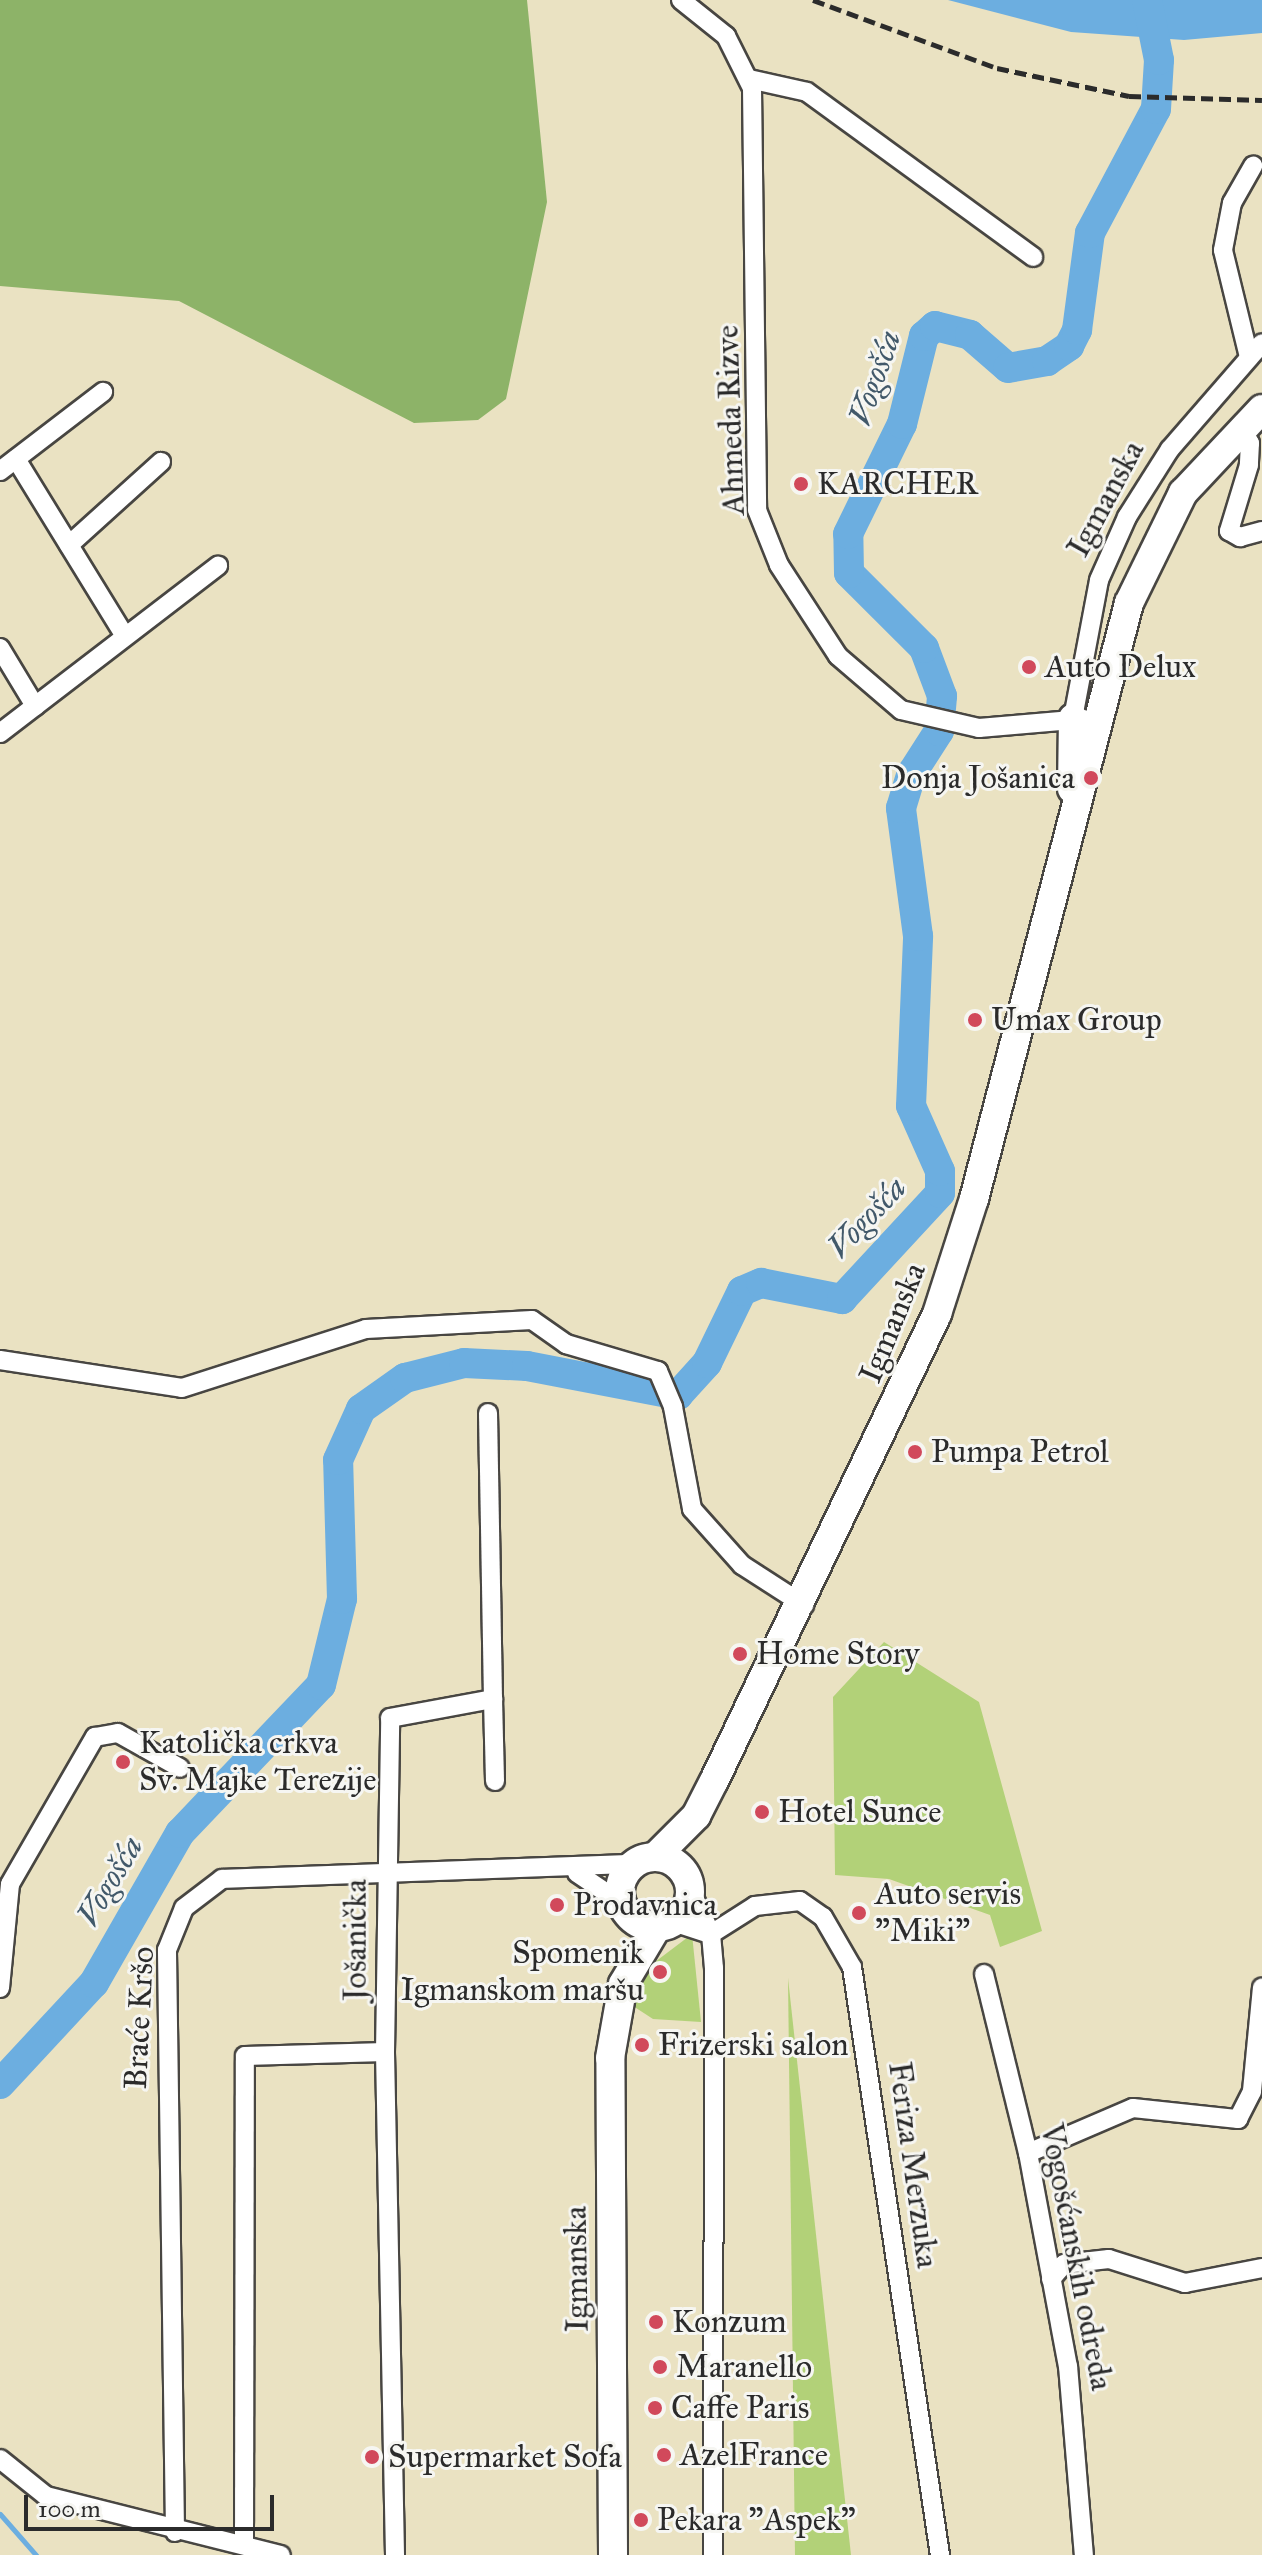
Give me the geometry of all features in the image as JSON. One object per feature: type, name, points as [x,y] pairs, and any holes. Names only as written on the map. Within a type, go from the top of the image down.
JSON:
[{"type":"main road","name":"Igmanska","points":[[689,1884],[696,1816],[804,1605],[957,1255],[1071,825],[1086,721],[1122,625],[1151,551],[1183,493],[1251,418]]},
{"type":"main road","name":"Igmanska","points":[[645,1860],[696,1816]]},
{"type":"main road","points":[[645,1860],[675,1862],[689,1884],[665,1924],[624,1907],[622,1883],[645,1860]]},
{"type":"main road","name":"Igmanska","points":[[613,2555],[610,2058],[623,1984],[624,1907]]},
{"type":"main road","name":"Igmanska","points":[[623,1984],[665,1924]]},
{"type":"street","name":"Ahmeda Rizve","points":[[681,0],[726,36],[749,79],[758,196],[757,510],[779,565],[838,656],[872,693],[928,720],[958,727],[1086,721]]},
{"type":"street","points":[[749,79],[807,92],[1033,257]]},
{"type":"street","points":[[1253,166],[1232,203],[1223,250],[1256,350]]},
{"type":"street","name":"Igmanska","points":[[1086,721],[1099,580],[1127,517],[1170,449],[1256,350]]},
{"type":"street","points":[[0,471],[103,392]]},
{"type":"street","points":[[1251,418],[1249,465],[1229,531],[1240,537],[1262,531]]},
{"type":"street","points":[[16,459],[125,636]]},
{"type":"street","points":[[69,545],[161,462]]},
{"type":"street","points":[[0,733],[218,566]]},
{"type":"street","points":[[0,648],[35,706]]},
{"type":"street","points":[[0,1360],[182,1388],[366,1329],[517,1317],[566,1344],[648,1363],[663,1378],[673,1407],[692,1509],[742,1565],[804,1605]]},
{"type":"street","points":[[488,1413],[495,1781]]},
{"type":"street","name":"Jošanička","points":[[395,2555],[385,2052],[390,1718],[493,1699]]},
{"type":"street","points":[[0,1988],[10,1884],[95,1737],[118,1733],[180,1768]]},
{"type":"street","name":"Braće Kršo","points":[[175,2532],[167,1950],[184,1908],[222,1879],[387,1871],[575,1872],[645,1860]]},
{"type":"street","points":[[575,1872],[624,1907]]},
{"type":"street","points":[[689,1884],[711,1934],[713,2555]]},
{"type":"street","name":"Feriza Merzuka","points":[[711,1934],[755,1906],[800,1901],[823,1917],[852,1967],[940,2555]]},
{"type":"street","points":[[665,1924],[711,1934]]},
{"type":"street","name":"Vogošćanskih odreda","points":[[984,1974],[1028,2153],[1051,2279],[1076,2426],[1084,2555]]},
{"type":"street","points":[[1028,2153],[1133,2108],[1238,2119],[1252,2091],[1262,1987]]},
{"type":"street","points":[[244,2545],[245,2056],[385,2052]]},
{"type":"street","points":[[1051,2279],[1064,2264],[1109,2259],[1185,2283],[1262,2268]]},
{"type":"street","points":[[0,2459],[46,2496],[175,2532],[281,2555]]},
{"type":"green space","points":[[0,0],[527,0],[547,202],[506,399],[478,420],[414,423],[179,301],[0,286]]},
{"type":"green space","points":[[884,1642],[979,1702],[1042,1931],[1000,1947],[990,1915],[889,1879],[835,1875],[833,1697]]},
{"type":"green space","points":[[692,1934],[701,2022],[653,2019],[633,2006],[651,1965]]},
{"type":"green space","points":[[788,1978],[851,2555],[795,2555]]},
{"type":"water","points":[[948,0],[1262,0],[1262,33],[1184,40],[1071,32]]},
{"type":"waterway","name":"Vogošća","points":[[0,2084],[94,1983],[180,1833],[321,1685],[342,1599],[338,1460],[361,1409],[405,1378],[464,1363],[527,1366],[678,1395],[707,1363],[742,1291],[761,1283],[842,1299],[940,1193],[940,1171],[911,1106],[918,936],[901,808],[912,773],[939,731],[942,696],[924,648],[849,573],[848,534],[902,424],[924,336],[935,326],[970,335],[1008,368],[1047,361],[1069,346],[1077,330],[1090,233],[1156,109],[1159,60],[1147,0]]},
{"type":"waterway","points":[[0,2514],[36,2555]]},
{"type":"railway","points":[[813,0],[997,68],[1129,96],[1262,100]]},
{"type":"place","name":"KARCHER","points":[[801,484]]},
{"type":"place","name":"Auto Delux","points":[[1029,667]]},
{"type":"place","name":"Donja Jošanica","points":[[1091,778]]},
{"type":"place","name":"Umax Group","points":[[975,1020]]},
{"type":"place","name":"Pumpa Petrol","points":[[915,1452]]},
{"type":"place","name":"Home Story","points":[[740,1654]]},
{"type":"place","name":"Katolička crkva Sv. Majke Terezije","points":[[123,1762]]},
{"type":"place","name":"Hotel Sunce","points":[[762,1812]]},
{"type":"place","name":"Prodavnica","points":[[557,1905]]},
{"type":"place","name":"Auto servis \"Miki\"","points":[[859,1913]]},
{"type":"place","name":"Spomenik Igmanskom maršu","points":[[660,1972]]},
{"type":"place","name":"Frizerski salon","points":[[642,2045]]},
{"type":"place","name":"Konzum","points":[[656,2322]]},
{"type":"place","name":"Maranello","points":[[660,2367]]},
{"type":"place","name":"Caffe Paris","points":[[655,2408]]},
{"type":"place","name":"AzelFrance","points":[[664,2455]]},
{"type":"place","name":"Supermarket Sofa","points":[[372,2457]]},
{"type":"place","name":"Pekara \"Aspek\"","points":[[641,2520]]}]
